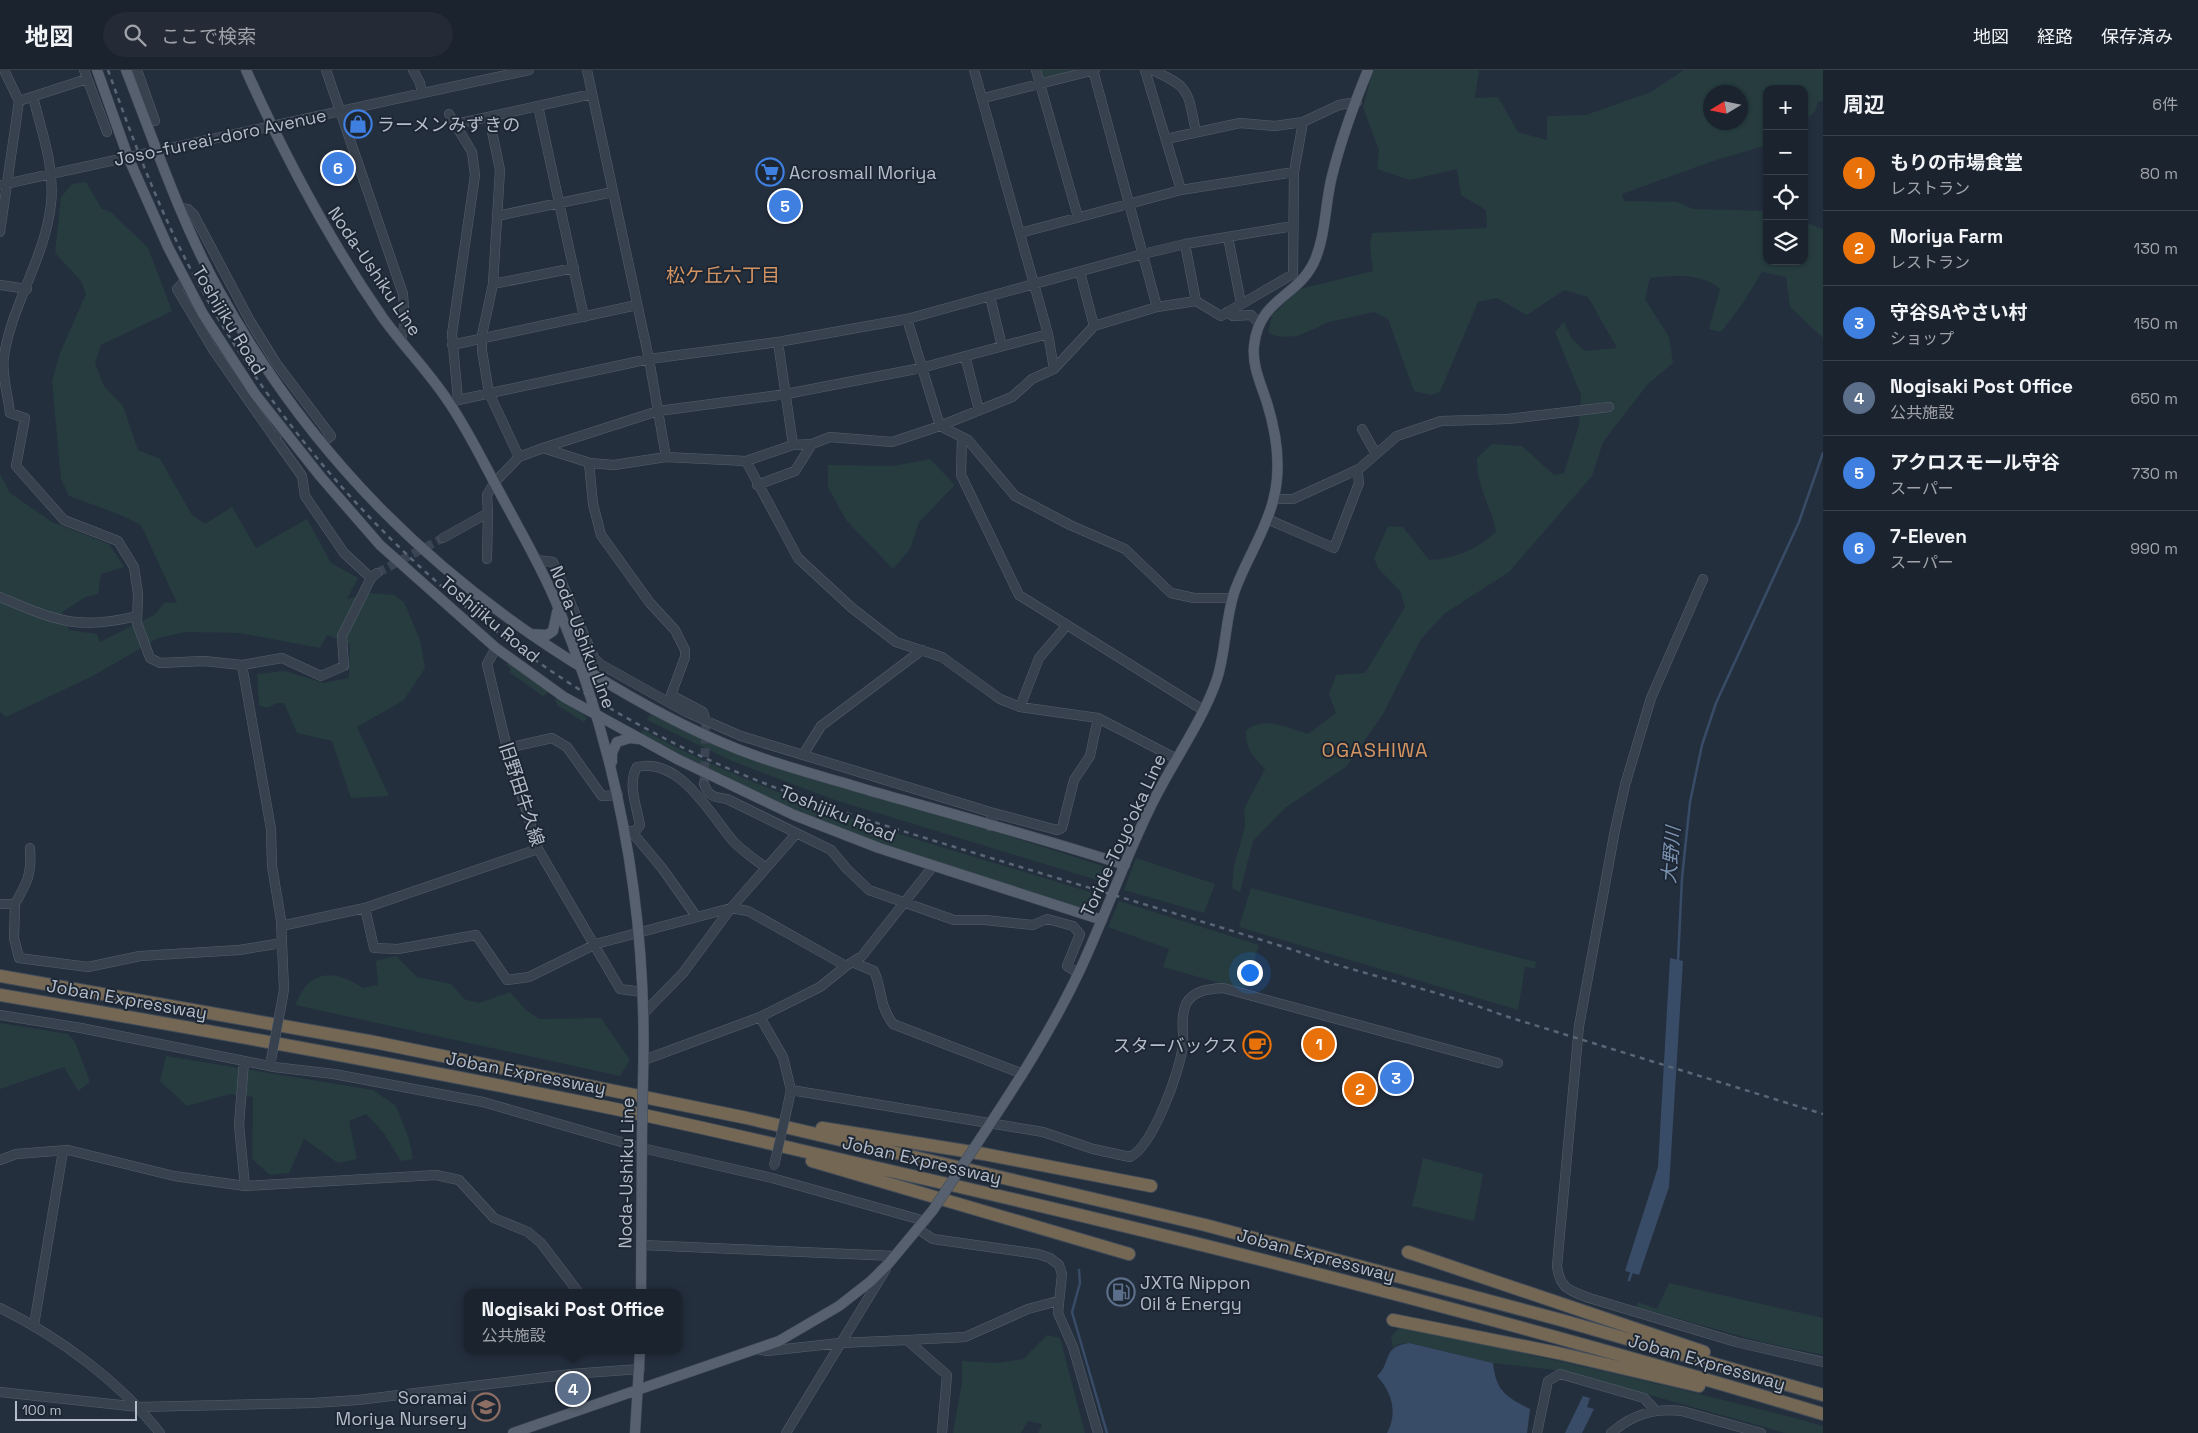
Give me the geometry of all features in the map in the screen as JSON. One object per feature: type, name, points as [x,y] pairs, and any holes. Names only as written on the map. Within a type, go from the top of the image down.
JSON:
[{"type":"highway","name":"Joban Expressway","points":[[0,976],[374,1042],[747,1118],[1205,1225],[1467,1294],[1823,1395]]},
{"type":"highway","name":"Joban Expressway","points":[[0,995],[375,1062],[685,1124],[1201,1243],[1556,1337],[1821,1413]]},
{"type":"highway","points":[[747,1118],[868,1134],[1151,1186]]},
{"type":"highway","points":[[685,1124],[1129,1254]]},
{"type":"highway","points":[[1408,1252],[1675,1341],[1790,1385]]},
{"type":"highway","points":[[1393,1320],[1558,1353],[1821,1413]]},
{"type":"main road","name":"Toshijiku Road","points":[[97,70],[128,157],[147,202],[185,281],[255,394],[320,476],[380,545],[496,648],[564,697],[597,716],[639,739],[794,815],[835,833],[1102,920]]},
{"type":"main road","name":"Noda-Ushiku Line","points":[[246,70],[271,126],[302,187],[374,303],[401,340],[453,401],[494,483],[536,560],[555,601],[581,667],[597,716],[613,773],[624,826],[639,932],[644,1013],[641,1289]]},
{"type":"main road","name":"Toride-Toyo'oka Line","points":[[639,1389],[779,1340],[839,1306],[892,1259],[922,1225],[1047,1035],[1102,920],[1143,822],[1175,758],[1203,710],[1216,681],[1223,658],[1233,598],[1248,558],[1267,519],[1274,499],[1279,468],[1273,422],[1255,366],[1254,354],[1260,324],[1272,304],[1300,282],[1314,264],[1320,242],[1332,174],[1368,70]]},
{"type":"main road","name":"Toshijiku Road","points":[[132,72],[157,150],[196,246],[241,329],[269,372],[370,499],[429,557],[459,583],[527,632],[653,710],[737,749],[1125,865]]},
{"type":"main road","points":[[527,632],[541,636],[547,635],[553,630],[558,612],[555,601]]},
{"type":"main road","points":[[613,773],[612,753],[617,742],[630,738],[639,739]]},
{"type":"main road","points":[[635,1433],[640,1354]]},
{"type":"main road","points":[[513,1433],[639,1389]]},
{"type":"street","points":[[0,72],[4,70],[19,101],[4,184],[0,232]]},
{"type":"street","points":[[326,70],[404,294],[405,322],[401,340]]},
{"type":"street","points":[[413,70],[420,83],[422,93]]},
{"type":"street","name":"Joso-fureai-doro Avenue","points":[[4,184],[529,70]]},
{"type":"street","points":[[586,70],[649,359],[666,458]]},
{"type":"street","points":[[974,70],[984,98],[1048,334],[1054,369]]},
{"type":"street","points":[[1036,70],[1078,218]]},
{"type":"street","points":[[984,98],[1094,70],[1157,307]]},
{"type":"street","points":[[1145,70],[1181,190]]},
{"type":"street","points":[[1152,70],[1177,81],[1185,89],[1196,132]]},
{"type":"street","points":[[132,72],[155,121]]},
{"type":"street","points":[[19,101],[33,97],[85,74],[107,132]]},
{"type":"street","points":[[456,124],[592,94]]},
{"type":"street","points":[[33,97],[52,173],[48,221],[27,289],[12,319],[2,358],[10,412],[25,418],[16,466],[64,520],[118,541],[134,567],[138,594],[137,623],[150,658],[160,663],[204,660],[242,665],[282,658],[321,676],[344,666],[342,636],[374,575],[344,553],[305,496],[302,476],[214,351],[177,289],[185,281]]},
{"type":"street","points":[[95,100],[106,97]]},
{"type":"street","points":[[1166,139],[1240,123],[1275,126],[1303,122],[1339,105],[1357,102]]},
{"type":"street","points":[[538,106],[584,317]]},
{"type":"street","points":[[449,114],[472,152],[475,175],[452,345],[453,401],[649,359],[778,342],[907,319],[1143,254],[1185,244],[1293,226]]},
{"type":"street","points":[[489,117],[500,170],[493,284],[482,339],[489,393],[519,457]]},
{"type":"street","points":[[543,448],[589,463],[614,464],[666,458],[746,461],[793,445],[812,444],[830,437],[892,442],[940,426],[1012,397],[1032,380],[1054,369],[1094,326],[1157,307],[1196,301],[1221,316],[1293,274],[1294,172],[1303,122]]},
{"type":"street","points":[[1020,233],[1181,190],[1294,172]]},
{"type":"street","points":[[498,216],[613,192]]},
{"type":"street","points":[[1228,237],[1241,303]]},
{"type":"street","points":[[1185,244],[1196,301]]},
{"type":"street","points":[[493,284],[574,268]]},
{"type":"street","points":[[1080,272],[1094,326]]},
{"type":"street","points":[[0,285],[27,289]]},
{"type":"street","points":[[990,297],[1002,346]]},
{"type":"street","points":[[452,345],[637,305]]},
{"type":"street","points":[[1227,312],[1233,316],[1251,315],[1260,324]]},
{"type":"street","points":[[907,319],[940,426],[968,440],[1015,496],[1070,525],[1125,549],[1171,593],[1194,598],[1233,598]]},
{"type":"street","points":[[487,559],[487,495],[494,483],[519,457],[658,411],[786,394],[921,368],[1048,334]]},
{"type":"street","points":[[778,342],[793,445]]},
{"type":"street","points":[[965,356],[979,410]]},
{"type":"street","points":[[1274,499],[1294,499],[1352,472],[1397,436],[1441,421],[1508,420],[1609,407]]},
{"type":"street","points":[[1362,429],[1376,454]]},
{"type":"street","points":[[274,437],[284,430]]},
{"type":"street","points":[[962,437],[961,475],[1019,595],[1203,710]]},
{"type":"street","points":[[757,485],[795,471],[812,444]]},
{"type":"street","points":[[746,461],[757,485],[798,558],[852,608],[896,642],[942,657],[1000,699],[1020,707],[1098,718],[1175,758]]},
{"type":"street","points":[[589,463],[593,504],[600,535],[650,603],[675,630],[685,650],[685,657],[671,695],[703,712],[706,720]]},
{"type":"street","points":[[1267,519],[1334,548],[1359,484],[1358,475],[1352,472]]},
{"type":"street","points":[[443,538],[488,513]]},
{"type":"street","points":[[536,560],[554,562],[594,658],[600,664],[706,720],[741,736],[990,812],[1058,830],[1062,828],[1074,780],[1090,756],[1098,718]]},
{"type":"street","points":[[1703,579],[1651,698],[1632,760],[1615,830],[1579,1026],[1557,1272],[1562,1284],[1568,1289],[1589,1298],[1736,1342],[1823,1362]]},
{"type":"street","points":[[0,597],[50,618],[76,623],[89,624],[137,616]]},
{"type":"street","points":[[1020,707],[1038,658],[1067,625]]},
{"type":"street","name":"旧野田牛久線","points":[[496,648],[487,664],[507,748],[538,849],[596,944],[620,989],[643,992]]},
{"type":"street","points":[[803,755],[821,726],[922,650]]},
{"type":"street","points":[[242,665],[272,829],[272,866],[281,926],[284,990],[270,1063]]},
{"type":"street","points":[[507,748],[552,738],[567,747],[602,796],[618,796]]},
{"type":"street","points":[[634,833],[640,825],[632,780],[637,767],[653,767],[668,772],[691,788],[734,843],[766,868]]},
{"type":"street","points":[[704,784],[707,792],[713,797],[727,799],[831,850],[869,890],[954,920],[985,920],[1034,925],[1047,919],[1073,926],[1080,934],[1066,966],[1078,973]]},
{"type":"street","points":[[990,812],[992,819],[990,826]]},
{"type":"street","points":[[624,826],[634,833],[696,916]]},
{"type":"street","points":[[644,1013],[682,973],[731,908],[796,834]]},
{"type":"street","points":[[30,848],[31,865],[28,882],[15,904],[14,938],[19,958],[88,967],[140,956],[239,950],[282,943]]},
{"type":"street","points":[[281,926],[365,908],[538,849]]},
{"type":"street","points":[[644,1060],[760,1017],[820,986],[862,956],[934,865]]},
{"type":"street","points":[[0,904],[15,904]]},
{"type":"street","points":[[365,908],[374,948],[398,949],[476,935],[507,980],[529,977],[596,944],[731,908],[748,911],[849,964],[874,971],[877,978],[880,1001],[884,1012],[892,1024],[1023,1074]]},
{"type":"street","points":[[791,1090],[1043,1132],[1130,1157],[1136,1154],[1158,1122],[1171,1087],[1183,1046],[1182,1026],[1187,1003],[1198,992],[1207,989],[1223,988],[1498,1063]]},
{"type":"street","points":[[0,1015],[81,1028],[244,1061],[270,1063],[483,1102],[642,1148],[772,1178],[922,1225],[933,1239],[1038,1254],[1050,1258],[1058,1265],[1062,1274],[1058,1313],[1075,1355],[1098,1433]]},
{"type":"street","points":[[760,1017],[783,1057],[791,1090],[772,1178]]},
{"type":"street","points":[[244,1061],[239,1125],[245,1186]]},
{"type":"street","points":[[34,1325],[63,1151]]},
{"type":"street","points":[[0,1160],[16,1154],[63,1151],[174,1176],[245,1186],[436,1175],[459,1180],[494,1218],[528,1232],[541,1243],[576,1289]]},
{"type":"street","points":[[642,1245],[892,1259],[786,1433]]},
{"type":"street","points":[[757,1349],[767,1351],[785,1350],[840,1343],[965,1337],[1028,1309],[1058,1301]]},
{"type":"street","points":[[0,1308],[34,1325],[61,1343],[139,1407],[160,1433]]},
{"type":"street","points":[[907,1340],[947,1375],[942,1433]]},
{"type":"street","points":[[0,1392],[139,1407],[350,1401],[493,1382],[640,1369]]},
{"type":"street","points":[[1537,1433],[1548,1381],[1560,1374],[1644,1398],[1655,1410]]},
{"type":"street","points":[[1612,1433],[1634,1416],[1655,1410],[1682,1411],[1761,1433]]},
{"type":"green space","points":[[1036,70],[1093,70],[1040,84]]},
{"type":"green space","points":[[1373,70],[1479,70],[1475,98],[1498,97],[1518,132],[1547,140],[1547,116],[1586,115],[1651,92],[1684,70],[1823,70],[1823,101],[1818,102],[1815,111],[1808,118],[1808,85],[1763,85],[1763,146],[1713,161],[1622,194],[1624,201],[1677,202],[1693,209],[1763,211],[1763,265],[1808,265],[1808,223],[1823,229],[1823,338],[1790,307],[1786,277],[1762,272],[1743,303],[1721,332],[1709,329],[1720,289],[1705,280],[1687,276],[1650,278],[1645,299],[1669,337],[1673,363],[1647,385],[1603,442],[1592,476],[1509,572],[1444,614],[1421,639],[1383,714],[1347,766],[1285,808],[1253,841],[1240,892],[1232,888],[1234,866],[1245,827],[1244,809],[1265,769],[1248,747],[1246,731],[1253,726],[1268,723],[1308,734],[1336,713],[1329,694],[1336,675],[1365,673],[1405,607],[1400,591],[1378,568],[1374,558],[1388,526],[1403,527],[1429,560],[1457,555],[1489,538],[1496,532],[1481,487],[1477,458],[1492,444],[1522,446],[1554,475],[1564,473],[1579,425],[1581,395],[1555,332],[1564,322],[1572,339],[1585,351],[1617,348],[1588,297],[1564,290],[1527,315],[1497,298],[1478,302],[1440,392],[1431,395],[1414,391],[1388,319],[1374,312],[1329,322],[1298,336],[1280,337],[1268,333],[1272,315],[1300,289],[1373,271],[1370,246],[1372,233],[1487,228],[1486,210],[1461,195],[1457,169],[1410,180],[1377,169],[1379,150],[1363,107]]},
{"type":"green space","points":[[86,182],[102,209],[111,212],[148,248],[172,311],[101,345],[95,363],[104,386],[123,406],[138,450],[160,459],[192,515],[205,524],[232,507],[256,548],[307,519],[331,563],[358,578],[347,599],[370,593],[394,595],[404,602],[420,640],[425,668],[404,700],[357,727],[389,796],[351,798],[332,741],[297,733],[284,703],[277,703],[267,708],[259,705],[257,674],[285,671],[324,683],[349,678],[350,644],[327,635],[320,648],[239,633],[185,632],[158,638],[93,676],[6,717],[0,712],[0,474],[10,493],[52,522],[109,544],[124,567],[101,574],[98,594],[86,597],[62,612],[69,630],[97,634],[100,642],[154,615],[165,602],[177,603],[141,525],[123,516],[69,496],[61,479],[52,381],[60,353],[86,294],[81,281],[55,253],[61,197],[72,184]]},
{"type":"green space","points":[[930,459],[955,485],[919,522],[910,549],[893,569],[846,520],[828,487],[828,465],[893,466]]},
{"type":"green space","points":[[506,664],[510,664],[550,691],[543,696],[509,672],[511,669]]},
{"type":"green space","points":[[558,696],[576,707],[587,718],[584,722],[557,705],[555,700]]},
{"type":"green space","points":[[650,714],[696,736],[1106,867],[1100,881],[832,799],[732,761],[647,720]]},
{"type":"green space","points":[[643,730],[697,757],[808,803],[865,823],[1096,894],[1088,911],[864,841],[732,784],[640,734]]},
{"type":"green space","points":[[1136,858],[1215,884],[1204,913],[1124,890]]},
{"type":"green space","points":[[1251,888],[1536,962],[1535,968],[1525,967],[1518,1010],[1239,927]]},
{"type":"green space","points":[[1119,901],[1259,945],[1245,990],[1163,967],[1169,949],[1108,927]]},
{"type":"green space","points":[[396,956],[417,977],[451,984],[464,999],[479,1003],[510,992],[526,1010],[539,1019],[601,1018],[630,1060],[620,1076],[295,1005],[305,987],[311,981],[326,975],[341,977],[363,988],[378,985],[376,961]]},
{"type":"green space","points":[[0,1023],[68,1034],[75,1042],[90,1082],[78,1091],[64,1067],[0,1089]]},
{"type":"green space","points":[[166,1056],[373,1090],[396,1106],[409,1139],[413,1159],[401,1161],[383,1132],[366,1114],[349,1121],[357,1159],[338,1163],[304,1139],[289,1173],[270,1175],[252,1159],[253,1097],[230,1094],[187,1106],[160,1081]]},
{"type":"green space","points":[[1423,1158],[1483,1174],[1474,1221],[1412,1206]]},
{"type":"green space","points":[[1669,1283],[1823,1318],[1823,1355],[1762,1342],[1636,1307],[1638,1302],[1657,1309]]},
{"type":"green space","points":[[1407,1328],[1564,1362],[1720,1399],[1823,1426],[1823,1433],[1785,1433],[1564,1371],[1493,1363],[1409,1343],[1399,1344],[1393,1348],[1391,1337],[1398,1329]]},
{"type":"green space","points":[[1047,1335],[1060,1338],[1085,1433],[1038,1433],[1042,1424],[1028,1421],[1021,1433],[953,1433],[962,1383],[962,1361],[997,1363],[1023,1359]]},
{"type":"water","points":[[1670,958],[1683,961],[1669,1187],[1639,1275],[1625,1271],[1658,1167]]},
{"type":"water","points":[[1409,1343],[1493,1363],[1494,1373],[1504,1392],[1515,1401],[1530,1409],[1527,1433],[1387,1433],[1392,1418],[1392,1403],[1390,1396],[1377,1376],[1382,1371],[1388,1356],[1394,1348]]},
{"type":"water","points":[[1583,1396],[1590,1398],[1587,1407],[1594,1409],[1582,1433],[1565,1433]]},
{"type":"waterway","name":"大野川","points":[[1678,961],[1682,878],[1690,802],[1702,745],[1716,703],[1799,522],[1823,453]]},
{"type":"waterway","points":[[1079,1270],[1080,1283],[1072,1312],[1107,1433]]},
{"type":"waterway","name":"大野川","points":[[1629,1280],[1632,1271]]},
{"type":"tunnel","points":[[377,573],[443,538]]},
{"type":"tunnel","points":[[704,784],[706,721]]},
{"type":"railway","points":[[108,70],[156,195],[190,268],[238,350],[293,428],[354,500],[421,568],[494,629],[571,684],[653,732],[739,773],[845,813],[1252,937],[1334,964],[1442,995],[1823,1114]]},
{"type":"place","name":"ラーメンみずきの","points":[[358,124]]},
{"type":"place","name":"7-Eleven","points":[[338,168]]},
{"type":"place","name":"Acrosmall Moriya","points":[[770,172]]},
{"type":"place","name":"アクロスモール守谷","points":[[785,206]]},
{"type":"place","name":"もりの市場食堂","points":[[1319,1044]]},
{"type":"place","name":"スターバックス","points":[[1257,1045]]},
{"type":"place","name":"守谷SAやさい村","points":[[1396,1078]]},
{"type":"place","name":"Moriya Farm","points":[[1360,1089]]},
{"type":"place","name":"JXTG Nippon Oil & Energy","points":[[1121,1292]]},
{"type":"place","name":"Nogisaki Post Office","points":[[573,1389]]},
{"type":"place","name":"Soramai Moriya Nursery","points":[[486,1407]]},
{"type":"district","name":"松ケ丘六丁目","points":[[723,275]]},
{"type":"district","name":"OGASHIWA","points":[[1375,750]]}]
